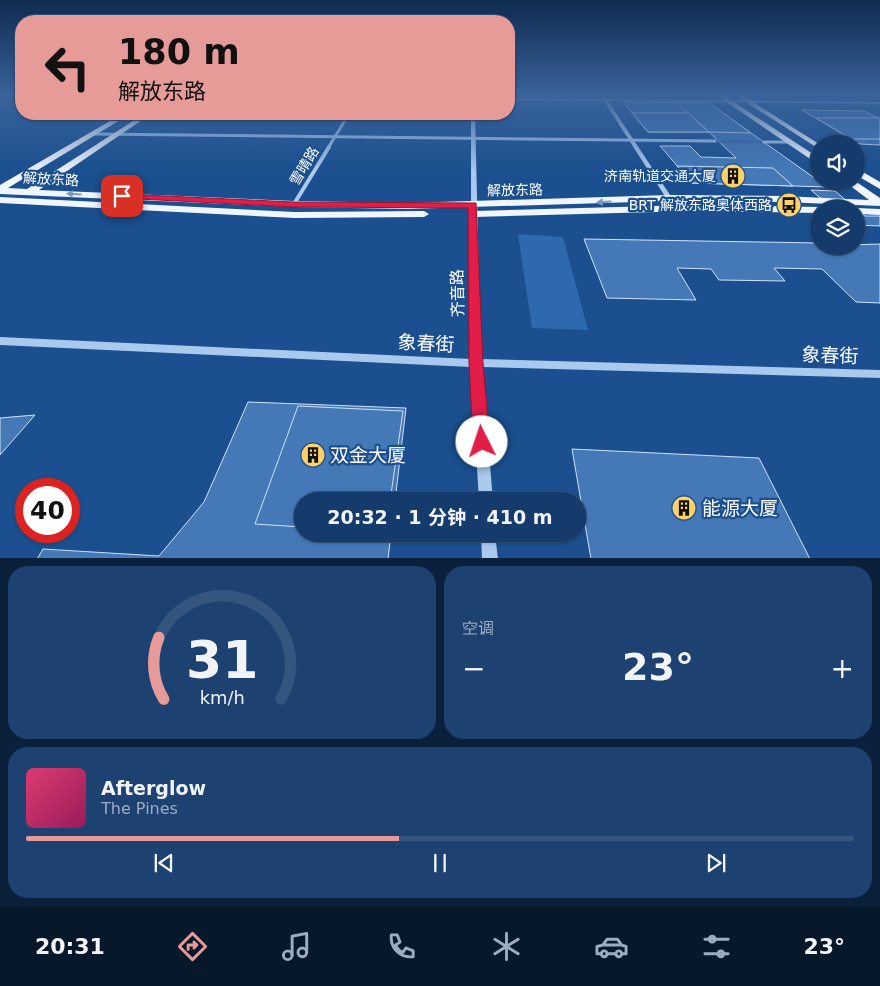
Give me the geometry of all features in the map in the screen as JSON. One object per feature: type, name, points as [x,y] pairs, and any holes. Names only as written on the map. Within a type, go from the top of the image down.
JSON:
[{"type":"main road","points":[[0,190],[116,121]]},
{"type":"main road","points":[[0,209],[137,121]]},
{"type":"main road","points":[[758,121],[810,156]]},
{"type":"main road","points":[[778,121],[810,141]]},
{"type":"main road","points":[[865,177],[880,186]]},
{"type":"main road","name":"解放东路","points":[[0,190],[294,204],[473,209],[692,208],[810,210]]},
{"type":"main road","points":[[861,190],[880,203]]},
{"type":"main road","name":"解放东路","points":[[0,200],[295,215],[473,209],[669,198],[783,199],[880,203]]},
{"type":"main road","points":[[865,211],[880,212]]},
{"type":"street","name":"雪晴路","points":[[294,204],[344,121]]},
{"type":"street","name":"齐音路","points":[[473,121],[476,363],[485,492]]},
{"type":"street","points":[[619,121],[669,198]]},
{"type":"street","points":[[94,134],[715,141]]},
{"type":"street","points":[[764,142],[789,142]]},
{"type":"street","name":"象春街","points":[[0,341],[476,363],[880,374]]},
{"type":"street","points":[[489,542],[490,558]]},
{"type":"shaded area","points":[[518,234],[563,237],[588,330],[532,328]]},
{"type":"building","points":[[639,121],[734,121],[810,175],[810,186],[692,183],[660,146],[690,146],[701,157],[736,158],[709,132],[648,132]]},
{"type":"building","points":[[639,121],[697,121],[709,132],[648,132]]},
{"type":"building","points":[[697,121],[734,121],[751,133],[709,132]]},
{"type":"building","points":[[821,121],[880,121],[880,145],[865,144],[865,135],[845,135]]},
{"type":"building","points":[[821,121],[880,121],[880,139],[865,139],[865,135],[844,135]]},
{"type":"building","name":"济南轨道交通大厦","points":[[677,166],[773,168],[793,186],[692,183]]},
{"type":"building","points":[[811,190],[835,191],[846,200],[823,200]]},
{"type":"building","points":[[865,216],[880,216],[880,226],[865,225]]},
{"type":"building","points":[[584,239],[810,243],[810,255],[865,255],[865,244],[880,244],[880,303],[856,302],[822,269],[774,268],[785,281],[719,280],[711,269],[677,268],[696,300],[607,298]]},
{"type":"building","name":"双金大厦","points":[[248,402],[406,408],[396,492],[294,492],[294,542],[390,542],[388,558],[38,558],[43,549],[159,556],[204,502]]},
{"type":"building","points":[[298,406],[403,411],[391,492],[294,492],[294,526],[255,524]]},
{"type":"building","points":[[35,415],[0,455],[0,418]]},
{"type":"building","name":"能源大厦","points":[[572,449],[759,458],[809,558],[591,558],[586,530],[586,492],[579,492]]},
{"type":"tunnel","points":[[715,141],[764,142]]},
{"type":"place","name":"济南轨道交通大厦","points":[[733,176]]},
{"type":"place","name":"BRT 解放东路奥体西路","points":[[789,205]]},
{"type":"place","name":"双金大厦","points":[[313,455]]},
{"type":"place","name":"能源大厦","points":[[684,508]]},
{"type":"route","points":[[122,196],[294,204],[473,205],[476,363],[482,442]]}]
